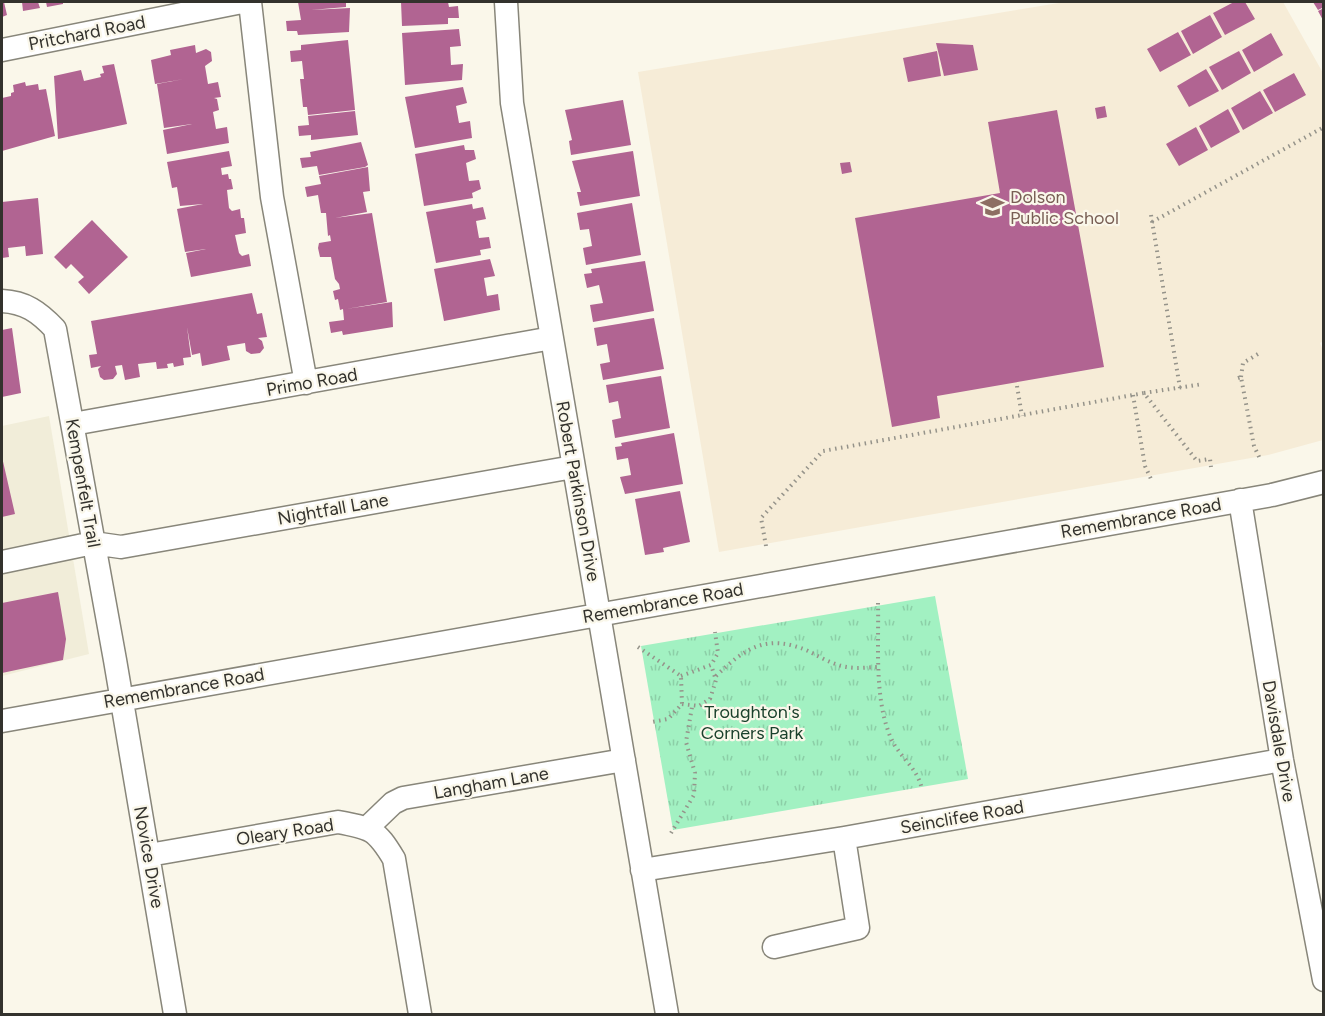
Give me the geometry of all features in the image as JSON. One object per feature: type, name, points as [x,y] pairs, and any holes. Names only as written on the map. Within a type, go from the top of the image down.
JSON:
[{"type":"street","name":"Pritchard Road","points":[[2,50],[242,2]]},
{"type":"street","points":[[250,2],[272,197],[306,383]]},
{"type":"street","name":"Robert Parkinson Drive","points":[[506,2],[512,103],[667,1014]]},
{"type":"street","name":"Kempenfelt Trail","points":[[2,301],[23,304],[41,314],[55,329],[122,699]]},
{"type":"street","name":"Primo Road","points":[[73,424],[552,338]]},
{"type":"street","name":"Nightfall Lane","points":[[2,562],[93,543],[121,547],[573,467]]},
{"type":"street","name":"Remembrance Road","points":[[2,721],[1240,500],[1323,482]]},
{"type":"street","name":"Davisdale Drive","points":[[1240,500],[1282,760],[1323,980]]},
{"type":"street","name":"Novice Drive","points":[[122,699],[176,1014]]},
{"type":"street","name":"Langham Lane","points":[[368,827],[393,802],[403,798],[624,760]]},
{"type":"street","name":"Seinclifee Road","points":[[642,870],[844,838],[1282,760]]},
{"type":"street","name":"Oleary Road","points":[[148,855],[338,822],[368,827]]},
{"type":"street","points":[[368,827],[384,842],[393,859],[420,1014]]},
{"type":"street","points":[[774,947],[858,928],[844,838]]},
{"type":"path","points":[[1152,222],[1323,127]]},
{"type":"path","points":[[1150,215],[1180,388]]},
{"type":"path","points":[[1258,354],[1244,363],[1240,377],[1254,446],[1260,459]]},
{"type":"path","points":[[766,546],[761,518],[823,451],[1203,384]]},
{"type":"path","points":[[1017,386],[1022,416]]},
{"type":"path","points":[[1144,393],[1197,461],[1210,459],[1211,467]]},
{"type":"path","points":[[1133,395],[1145,466],[1151,479]]},
{"type":"path","points":[[878,603],[884,716],[898,751],[919,774],[922,790]]},
{"type":"path","points":[[681,676],[711,665],[718,653],[715,632]]},
{"type":"path","points":[[716,676],[744,651],[770,643],[785,644],[848,667],[880,668]]},
{"type":"path","points":[[638,647],[681,676]]},
{"type":"path","points":[[682,704],[692,707],[710,699],[716,687],[716,676],[711,665]]},
{"type":"path","points":[[652,722],[668,719],[682,704],[681,676]]},
{"type":"path","points":[[671,833],[694,795],[695,773],[686,742],[692,707]]},
{"type":"shaded area","name":"Dolson Public School","points":[[1065,2],[1283,2],[1323,73],[1324,341],[1320,343],[1324,353],[1323,440],[1268,455],[719,552],[638,72]]},
{"type":"shaded area","points":[[49,416],[89,654],[2,676],[2,426]]},
{"type":"green space","name":"Troughton's Corners Park","points":[[935,596],[968,779],[673,830],[641,646]]},
{"type":"building","points":[[2,2],[4,2],[7,15],[2,17]]},
{"type":"building","points":[[22,2],[38,2],[40,8],[23,11]]},
{"type":"building","points":[[46,2],[63,2],[63,4],[47,7]]},
{"type":"building","points":[[298,2],[346,2],[346,7],[311,10],[350,8],[349,32],[298,35],[297,31],[287,31],[286,21],[301,20]]},
{"type":"building","points":[[401,2],[448,2],[449,7],[458,6],[459,18],[448,18],[448,24],[402,26]]},
{"type":"building","points":[[1234,2],[1245,2],[1255,19],[1225,35],[1213,13]]},
{"type":"building","points":[[1313,2],[1324,2],[1324,7],[1318,10]]},
{"type":"building","points":[[1324,8],[1324,22],[1318,11]]},
{"type":"building","points":[[1210,15],[1222,37],[1193,54],[1181,31]]},
{"type":"building","points":[[459,29],[461,46],[450,47],[451,65],[463,64],[462,80],[405,85],[402,33]]},
{"type":"building","points":[[1178,32],[1191,55],[1160,72],[1147,49]]},
{"type":"building","points":[[1271,33],[1283,55],[1254,72],[1242,50]]},
{"type":"building","points":[[348,40],[355,110],[308,115],[307,107],[303,107],[300,79],[304,79],[302,61],[291,62],[290,51],[301,50],[301,45]]},
{"type":"building","points":[[936,43],[973,45],[978,70],[944,76]]},
{"type":"building","points":[[195,45],[196,53],[206,49],[211,52],[212,61],[205,66],[208,84],[218,82],[221,97],[214,98],[217,99],[219,110],[213,112],[216,129],[227,127],[229,143],[167,154],[163,130],[192,124],[164,128],[157,84],[184,79],[155,84],[151,60],[171,55],[170,50]]},
{"type":"building","points":[[937,51],[941,76],[908,82],[903,58]]},
{"type":"building","points":[[1239,51],[1251,73],[1222,90],[1209,67]]},
{"type":"building","points":[[114,64],[127,124],[58,139],[54,76],[81,70],[84,81],[101,77],[100,74],[104,73],[102,66]]},
{"type":"building","points":[[1206,69],[1219,91],[1189,107],[1177,86]]},
{"type":"building","points":[[1294,73],[1306,95],[1275,112],[1263,90]]},
{"type":"building","points":[[25,82],[26,86],[38,84],[39,90],[46,89],[55,136],[2,151],[2,98],[11,96],[14,92],[13,85]]},
{"type":"building","points":[[463,87],[467,103],[456,106],[459,123],[470,121],[472,138],[415,148],[405,97]]},
{"type":"building","points":[[1260,91],[1273,113],[1243,130],[1231,108]]},
{"type":"building","points":[[623,100],[631,145],[571,155],[569,141],[572,140],[565,110]]},
{"type":"building","points":[[1105,106],[1107,117],[1097,119],[1095,108]]},
{"type":"building","points":[[1228,109],[1240,132],[1211,148],[1199,126]]},
{"type":"building","points":[[1057,110],[1104,367],[937,396],[940,418],[892,427],[855,218],[1000,193],[988,122]]},
{"type":"building","points":[[355,111],[358,135],[311,140],[311,135],[299,136],[298,126],[309,125],[308,116]]},
{"type":"building","points":[[1196,127],[1208,150],[1179,166],[1166,144]]},
{"type":"building","points":[[361,142],[368,165],[365,167],[319,175],[317,166],[302,168],[300,158],[311,157],[310,152]]},
{"type":"building","points":[[464,145],[465,150],[474,150],[476,159],[466,163],[469,181],[479,180],[481,189],[472,193],[473,198],[424,206],[415,154]]},
{"type":"building","points":[[229,151],[232,166],[221,168],[222,175],[228,174],[231,179],[233,189],[227,190],[229,208],[232,211],[240,209],[241,218],[244,218],[246,233],[235,235],[239,253],[242,256],[249,254],[251,266],[191,277],[186,253],[206,249],[185,252],[177,209],[203,204],[180,206],[177,187],[172,188],[167,162]]},
{"type":"building","points":[[633,151],[640,196],[580,206],[577,192],[581,192],[572,161]]},
{"type":"building","points":[[850,162],[852,172],[842,174],[840,163]]},
{"type":"building","points":[[368,167],[370,191],[363,192],[367,212],[335,218],[372,213],[387,302],[346,309],[392,302],[393,327],[343,335],[342,331],[331,333],[329,322],[344,320],[343,309],[340,310],[338,299],[335,300],[333,291],[340,289],[335,279],[331,257],[320,257],[318,248],[319,243],[331,241],[330,235],[328,236],[326,213],[321,213],[318,195],[307,197],[305,187],[321,184],[319,176]]},
{"type":"building","points":[[38,198],[43,254],[26,256],[25,246],[8,248],[9,257],[2,258],[2,202]]},
{"type":"building","points":[[632,203],[641,255],[586,265],[583,248],[592,246],[589,229],[580,230],[577,213]]},
{"type":"building","points":[[472,204],[473,209],[483,207],[486,219],[476,221],[479,238],[489,237],[491,248],[480,250],[481,255],[436,263],[426,212]]},
{"type":"building","points":[[92,220],[128,257],[89,294],[78,282],[84,277],[71,264],[66,269],[54,257]]},
{"type":"building","points":[[490,259],[495,276],[484,278],[487,296],[498,294],[500,310],[444,321],[434,269]]},
{"type":"building","points":[[645,261],[654,311],[593,322],[590,305],[603,303],[599,285],[587,288],[584,274],[592,273],[591,269]]},
{"type":"building","points":[[252,293],[257,314],[262,313],[267,337],[258,338],[262,341],[264,348],[260,353],[251,354],[246,351],[245,343],[227,346],[230,360],[202,366],[200,353],[192,355],[187,327],[191,357],[183,358],[184,365],[174,367],[173,363],[167,364],[168,368],[157,369],[156,362],[138,364],[140,377],[125,380],[122,365],[115,366],[117,374],[113,379],[104,380],[100,377],[98,369],[101,366],[91,368],[89,355],[97,354],[91,321]]},
{"type":"building","points":[[654,318],[664,369],[603,380],[600,364],[610,362],[607,344],[597,346],[594,328]]},
{"type":"building","points":[[12,328],[21,393],[2,397],[2,330]]},
{"type":"building","points":[[661,376],[670,428],[615,438],[612,420],[621,418],[618,401],[609,403],[606,385]]},
{"type":"building","points":[[674,433],[683,484],[625,494],[620,477],[631,475],[628,458],[617,460],[615,447],[622,446],[621,443]]},
{"type":"building","points":[[2,457],[15,514],[2,517]]},
{"type":"building","points":[[680,491],[690,542],[663,548],[664,552],[645,555],[635,499]]},
{"type":"building","points":[[58,592],[66,639],[63,660],[2,673],[2,603]]},
{"type":"place","name":"Dolson Public School","points":[[992,207]]}]
